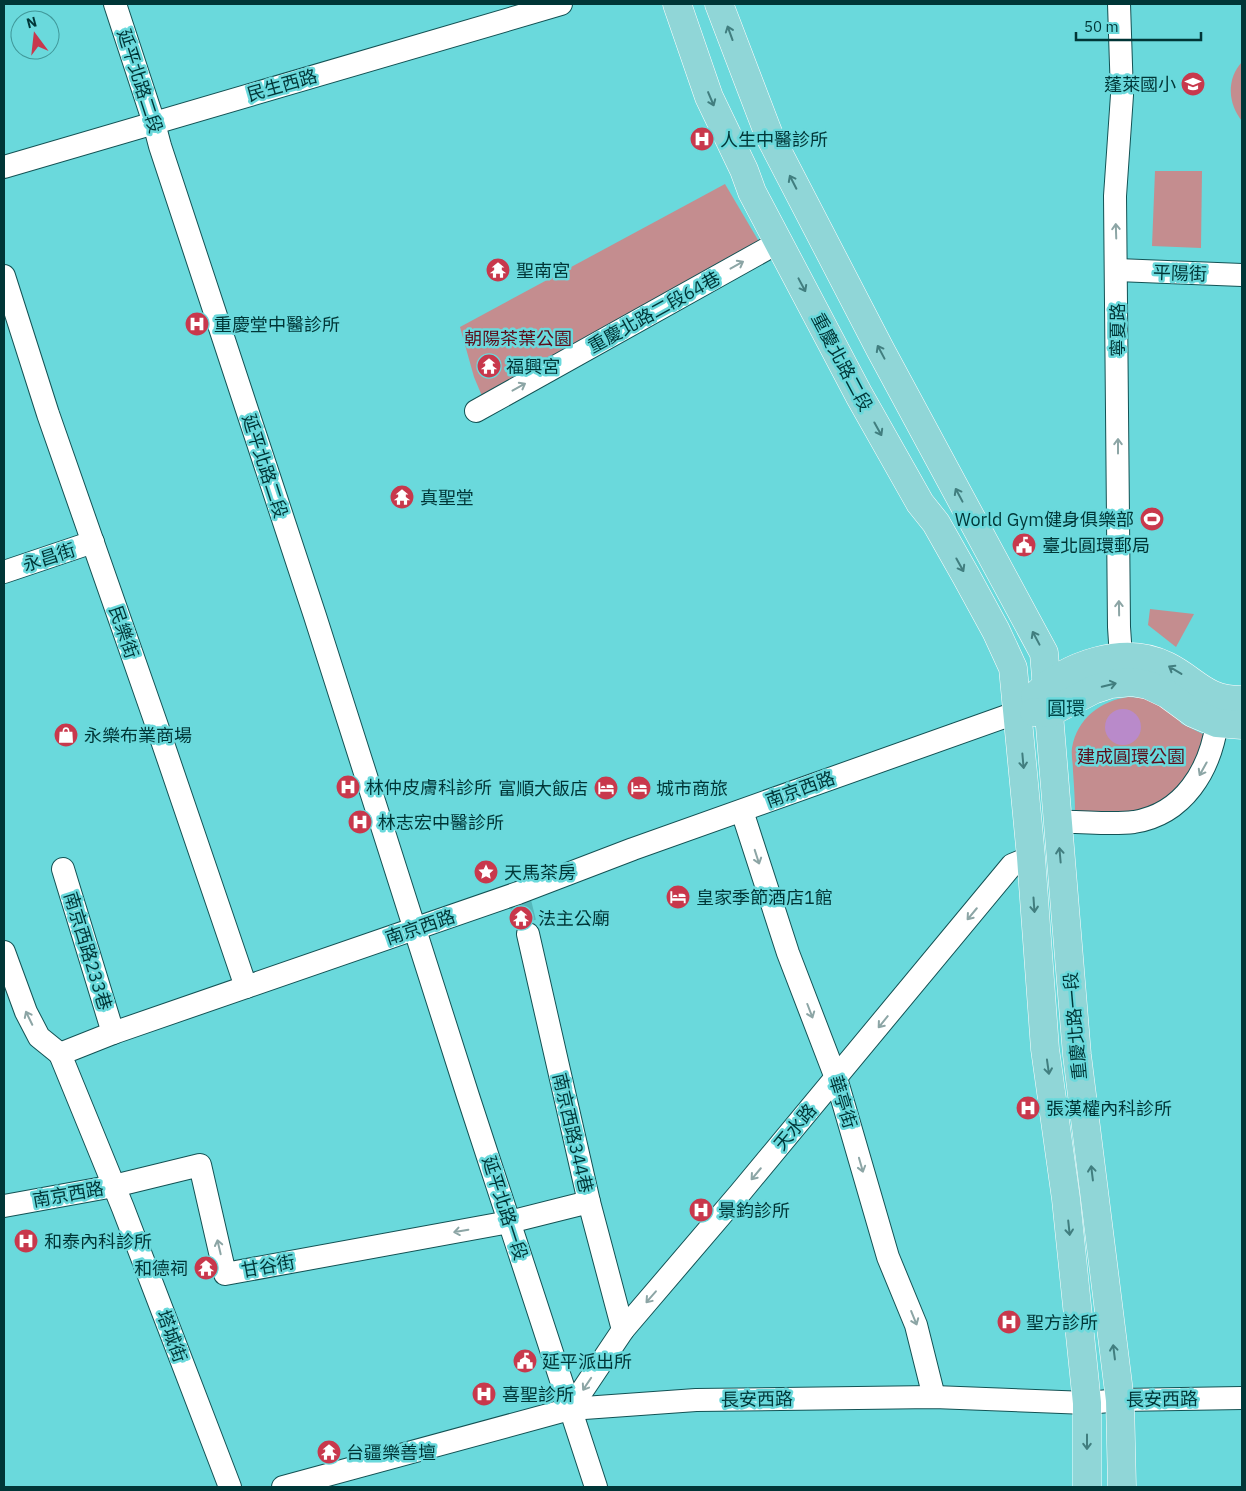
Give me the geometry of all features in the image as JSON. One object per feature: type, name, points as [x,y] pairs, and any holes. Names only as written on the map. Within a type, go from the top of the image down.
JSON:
[{"type":"main road","name":"重慶北路二段","points":[[677,4],[710,97],[744,170],[752,192],[864,403],[920,503],[936,523],[996,631],[1013,668],[1018,712]]},
{"type":"main road","points":[[719,4],[768,135],[880,349],[1044,653],[1047,684]]},
{"type":"main road","name":"南京西路","points":[[1018,712],[1047,684],[1082,666],[1102,659],[1121,657],[1146,659],[1165,665],[1216,697],[1242,700]]},
{"type":"main road","name":"南京西路","points":[[1018,712],[1049,713],[1093,690],[1111,684],[1132,682],[1148,685],[1167,694],[1193,713],[1230,724]]},
{"type":"main road","name":"重慶北路一段","points":[[1047,684],[1077,1055],[1120,1400],[1122,1487]]},
{"type":"main road","name":"重慶北路一段","points":[[1018,712],[1045,1049],[1066,1199],[1087,1403],[1087,1487]]},
{"type":"street","name":"延平北路二段","points":[[115,4],[416,928]]},
{"type":"street","name":"民生西路","points":[[4,166],[561,4]]},
{"type":"street","name":"寧夏路","points":[[1119,4],[1122,94],[1115,196],[1119,627],[1121,657]]},
{"type":"street","name":"重慶北路二段64巷","points":[[476,411],[779,242]]},
{"type":"street","name":"平陽街","points":[[1117,270],[1242,275]]},
{"type":"street","name":"民樂街","points":[[4,276],[45,406],[246,987]]},
{"type":"street","name":"永昌街","points":[[4,572],[93,542]]},
{"type":"street","name":"南京西路","points":[[4,1206],[114,1186],[60,1054],[113,1033],[416,928],[519,897],[633,849],[1018,712]]},
{"type":"street","name":"南京西路","points":[[1057,822],[1134,822],[1166,812],[1179,802],[1198,778],[1214,744],[1230,724]]},
{"type":"street","name":"華亭街","points":[[742,811],[788,953],[836,1078],[888,1256],[916,1325],[934,1396]]},
{"type":"street","name":"天水路","points":[[570,1409],[623,1330],[836,1078],[1012,865],[1031,857]]},
{"type":"street","name":"南京西路233巷","points":[[62,869],[113,1033]]},
{"type":"street","name":"延平北路一段","points":[[416,928],[509,1222],[596,1487]]},
{"type":"street","name":"南京西路344巷","points":[[528,934],[589,1202],[623,1330]]},
{"type":"street","points":[[4,952],[26,1012],[39,1037],[60,1054]]},
{"type":"street","name":"甘谷街","points":[[114,1186],[200,1164],[225,1274],[509,1222]]},
{"type":"street","name":"塔城街","points":[[114,1186],[230,1487]]},
{"type":"street","points":[[509,1222],[589,1202]]},
{"type":"street","name":"長安西路","points":[[283,1487],[570,1409],[696,1400],[934,1396],[1087,1403],[1120,1400],[1242,1398]]},
{"type":"green space","points":[[1242,62],[1242,121],[1234,107],[1231,84],[1233,76]]},
{"type":"green space","points":[[1155,171],[1202,171],[1201,248],[1152,246]]},
{"type":"green space","name":"朝陽茶葉公園","points":[[725,184],[761,245],[482,396],[474,377],[460,327]]},
{"type":"green space","points":[[1150,609],[1194,614],[1176,647],[1148,625]]},
{"type":"green space","name":"建成圓環公園","points":[[1128,697],[1155,702],[1173,714],[1182,724],[1207,736],[1191,778],[1147,812],[1075,814],[1072,748],[1079,728],[1100,707],[1109,702]]},
{"type":"shaded area","points":[[1123,709],[1136,714],[1141,727],[1136,740],[1123,745],[1110,740],[1105,727],[1110,714]]},
{"type":"tunnel","points":[[520,901],[528,934]]},
{"type":"place","name":"蓬萊國小","points":[[1193,84]]},
{"type":"place","name":"人生中醫診所","points":[[702,139]]},
{"type":"place","name":"聖南宮","points":[[498,270]]},
{"type":"place","name":"重慶堂中醫診所","points":[[197,324]]},
{"type":"place","name":"福興宮","points":[[489,366]]},
{"type":"place","name":"真聖堂","points":[[402,497]]},
{"type":"place","name":"World Gym健身俱樂部","points":[[1152,519]]},
{"type":"place","name":"臺北圓環郵局","points":[[1024,545]]},
{"type":"place","name":"永樂布業商場","points":[[66,735]]},
{"type":"place","name":"林仲皮膚科診所","points":[[348,787]]},
{"type":"place","name":"富順大飯店","points":[[606,788]]},
{"type":"place","name":"城市商旅","points":[[639,788]]},
{"type":"place","name":"林志宏中醫診所","points":[[360,822]]},
{"type":"place","name":"天馬茶房","points":[[486,872]]},
{"type":"place","name":"皇家季節酒店1館","points":[[678,897]]},
{"type":"place","name":"法主公廟","points":[[521,918]]},
{"type":"place","name":"張漢權內科診所","points":[[1028,1108]]},
{"type":"place","name":"景鈞診所","points":[[701,1210]]},
{"type":"place","name":"和泰內科診所","points":[[26,1241]]},
{"type":"place","name":"和德祠","points":[[206,1268]]},
{"type":"place","name":"聖方診所","points":[[1009,1322]]},
{"type":"place","name":"延平派出所","points":[[525,1361]]},
{"type":"place","name":"喜聖診所","points":[[484,1394]]},
{"type":"place","name":"台疆樂善壇","points":[[329,1452]]},
{"type":"district","name":"圓環","points":[[1066,708]]}]
